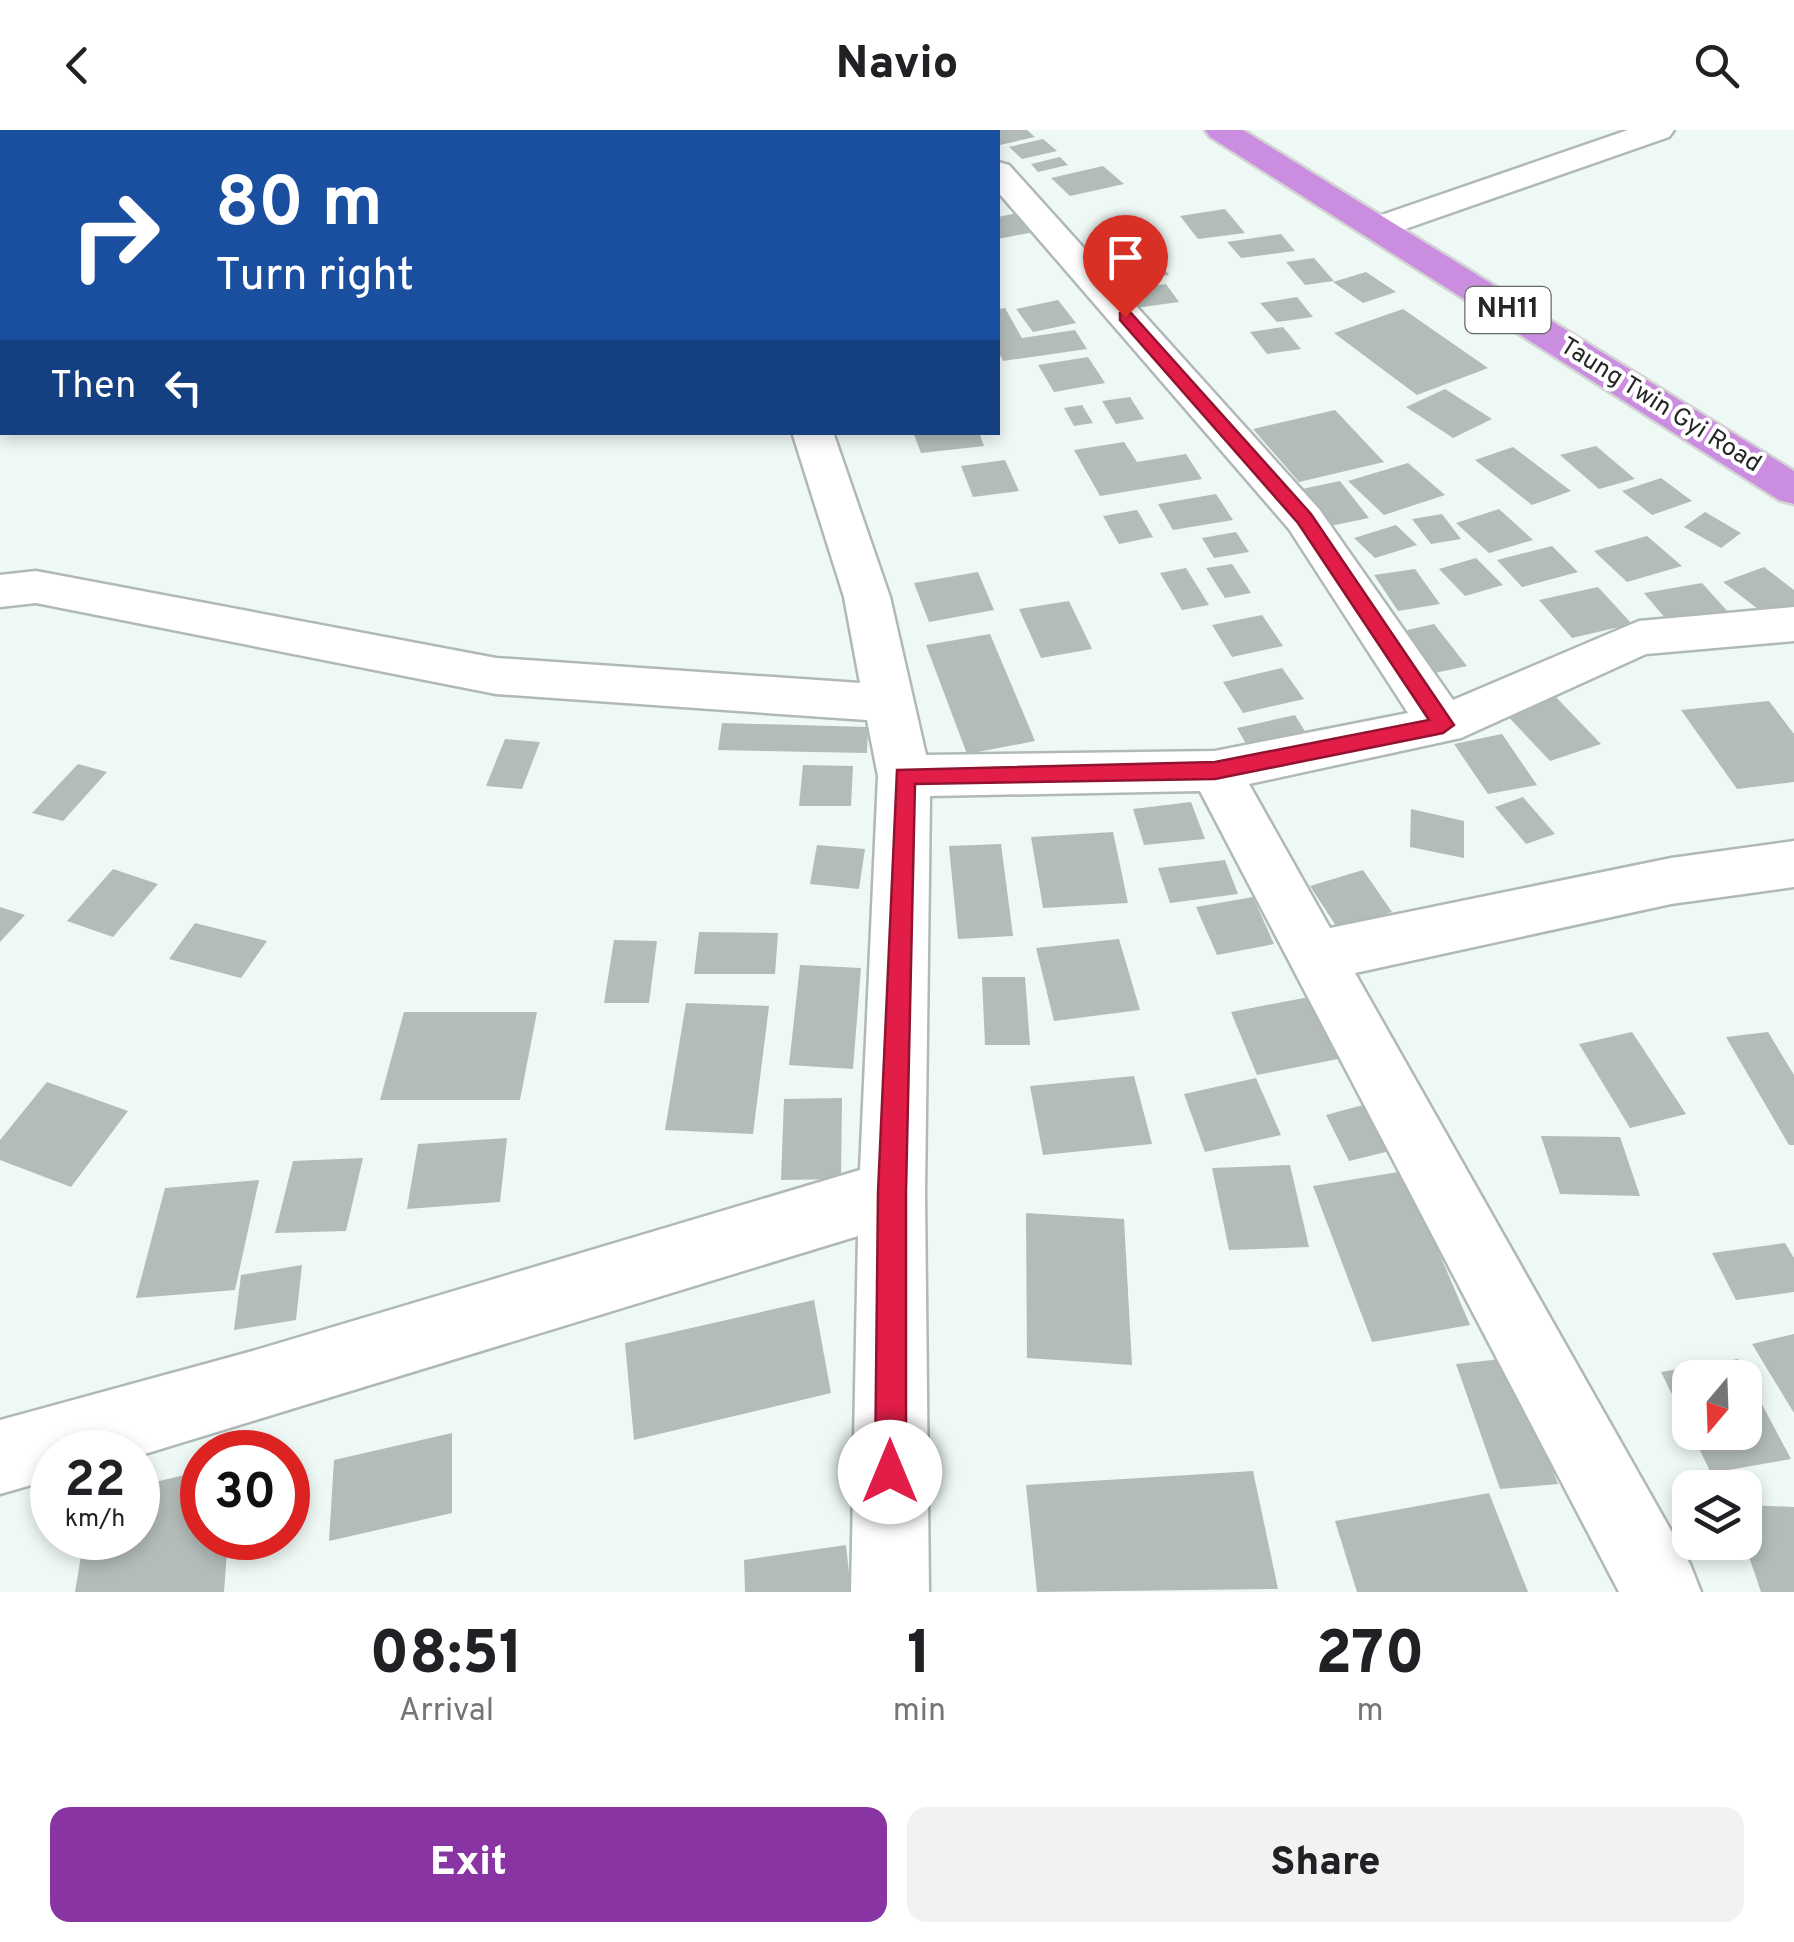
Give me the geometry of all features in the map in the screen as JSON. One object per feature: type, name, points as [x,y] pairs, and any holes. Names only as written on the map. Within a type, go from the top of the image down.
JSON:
[{"type":"highway","name":"Taung Twin Gyi Road","points":[[1221,130],[1794,490]]},
{"type":"street","points":[[1376,228],[1658,130]]},
{"type":"street","points":[[1000,174],[1304,518],[1443,725]]},
{"type":"street","points":[[813,435],[867,597],[904,776],[892,1192],[890,1592]]},
{"type":"street","points":[[0,591],[36,587],[496,676],[888,703]]},
{"type":"street","points":[[904,776],[1215,771],[1443,725],[1640,638],[1794,624]]},
{"type":"street","points":[[1215,771],[1662,1592]]},
{"type":"street","points":[[1316,956],[1671,881],[1794,864]]},
{"type":"street","points":[[0,1457],[249,1388],[892,1192]]},
{"type":"building","points":[[1000,130],[1027,130],[1035,137],[1000,145]]},
{"type":"building","points":[[1043,139],[1057,151],[1022,159],[1009,147]]},
{"type":"building","points":[[1060,157],[1068,165],[1038,172],[1031,164]]},
{"type":"building","points":[[1103,166],[1124,184],[1070,196],[1051,178]]},
{"type":"building","points":[[1225,209],[1245,233],[1198,239],[1180,216]]},
{"type":"building","points":[[1017,213],[1034,232],[1000,239],[1000,217]]},
{"type":"building","points":[[1128,218],[1142,237],[1116,241],[1102,221]]},
{"type":"building","points":[[1281,234],[1295,251],[1241,258],[1227,242]]},
{"type":"building","points":[[1153,254],[1169,275],[1115,283],[1100,261]]},
{"type":"building","points":[[1314,258],[1334,281],[1305,285],[1286,262]]},
{"type":"building","points":[[1366,272],[1396,292],[1363,303],[1333,282]]},
{"type":"building","points":[[1166,284],[1179,302],[1135,308],[1122,290]]},
{"type":"building","points":[[1297,297],[1313,317],[1277,322],[1260,303]]},
{"type":"building","points":[[1058,300],[1076,323],[1033,332],[1016,309]]},
{"type":"building","points":[[1005,308],[1022,338],[1075,330],[1087,349],[1003,361],[1000,309]]},
{"type":"building","points":[[1403,309],[1488,368],[1417,395],[1334,333]]},
{"type":"building","points":[[1283,327],[1301,349],[1267,354],[1250,332]]},
{"type":"building","points":[[1088,357],[1105,383],[1054,392],[1038,365]]},
{"type":"building","points":[[1445,389],[1492,419],[1453,438],[1406,407]]},
{"type":"building","points":[[1130,397],[1144,419],[1116,424],[1102,401]]},
{"type":"building","points":[[1082,405],[1093,423],[1074,426],[1064,408]]},
{"type":"building","points":[[1335,410],[1384,462],[1299,482],[1253,429]]},
{"type":"building","points":[[914,435],[980,435],[984,446],[921,453]]},
{"type":"building","points":[[1124,442],[1137,462],[1186,454],[1202,479],[1100,496],[1074,450]]},
{"type":"building","points":[[1596,446],[1635,479],[1599,489],[1560,455]]},
{"type":"building","points":[[1513,447],[1571,491],[1532,505],[1475,460]]},
{"type":"building","points":[[1005,460],[1019,491],[973,497],[961,466]]},
{"type":"building","points":[[1408,463],[1445,495],[1384,515],[1348,481]]},
{"type":"building","points":[[1661,478],[1692,501],[1652,515],[1622,491]]},
{"type":"building","points":[[1340,481],[1369,518],[1325,527],[1297,490]]},
{"type":"building","points":[[1216,494],[1233,520],[1173,530],[1158,504]]},
{"type":"building","points":[[1499,509],[1533,540],[1489,553],[1456,523]]},
{"type":"building","points":[[1137,510],[1153,537],[1119,544],[1103,516]]},
{"type":"building","points":[[1705,512],[1741,533],[1721,548],[1684,527]]},
{"type":"building","points":[[1442,514],[1461,539],[1431,544],[1412,519]]},
{"type":"building","points":[[1396,525],[1417,545],[1375,558],[1354,538]]},
{"type":"building","points":[[1236,532],[1249,552],[1214,558],[1202,538]]},
{"type":"building","points":[[1647,536],[1682,566],[1627,582],[1594,551]]},
{"type":"building","points":[[1552,546],[1578,572],[1522,587],[1497,560]]},
{"type":"building","points":[[1476,558],[1503,585],[1465,596],[1439,569]]},
{"type":"building","points":[[1232,564],[1251,593],[1225,598],[1206,568]]},
{"type":"building","points":[[1764,567],[1794,590],[1794,617],[1776,623],[1723,582]]},
{"type":"building","points":[[1186,568],[1209,605],[1182,610],[1160,573]]},
{"type":"building","points":[[1415,569],[1440,604],[1398,611],[1374,575]]},
{"type":"building","points":[[978,572],[994,610],[929,622],[914,583]]},
{"type":"building","points":[[1702,583],[1729,613],[1670,624],[1644,593]]},
{"type":"building","points":[[1598,587],[1632,624],[1572,638],[1539,600]]},
{"type":"building","points":[[1069,601],[1092,649],[1041,658],[1019,609]]},
{"type":"building","points":[[1262,615],[1283,646],[1232,657],[1212,625]]},
{"type":"building","points":[[1434,624],[1467,666],[1435,673],[1403,631]]},
{"type":"building","points":[[990,634],[1035,741],[967,754],[926,645]]},
{"type":"building","points":[[1282,668],[1304,699],[1243,713],[1223,682]]},
{"type":"building","points":[[1552,693],[1601,744],[1550,761],[1501,709]]},
{"type":"building","points":[[1769,701],[1794,734],[1794,782],[1737,789],[1681,710]]},
{"type":"building","points":[[1295,715],[1309,738],[1250,751],[1237,728]]},
{"type":"building","points":[[722,723],[868,727],[867,753],[718,750]]},
{"type":"building","points":[[1502,734],[1537,785],[1488,794],[1454,744]]},
{"type":"building","points":[[505,739],[540,742],[522,789],[486,786]]},
{"type":"building","points":[[78,764],[107,772],[63,821],[32,813]]},
{"type":"building","points":[[803,765],[853,766],[851,806],[799,806]]},
{"type":"building","points":[[1523,797],[1555,834],[1526,844],[1495,807]]},
{"type":"building","points":[[1191,802],[1205,839],[1144,845],[1133,809]]},
{"type":"building","points":[[1411,809],[1464,821],[1464,858],[1410,847]]},
{"type":"building","points":[[1113,832],[1128,903],[1043,908],[1031,837]]},
{"type":"building","points":[[1001,844],[1013,936],[958,939],[949,846]]},
{"type":"building","points":[[817,845],[865,849],[859,889],[810,884]]},
{"type":"building","points":[[1225,860],[1238,894],[1170,903],[1158,868]]},
{"type":"building","points":[[113,869],[158,884],[113,937],[67,921]]},
{"type":"building","points":[[1363,870],[1392,912],[1338,929],[1310,886]]},
{"type":"building","points":[[1253,897],[1274,944],[1217,955],[1196,907]]},
{"type":"building","points":[[0,907],[25,915],[0,942]]},
{"type":"building","points":[[195,923],[267,941],[241,978],[169,959]]},
{"type":"building","points":[[699,932],[778,933],[775,974],[694,974]]},
{"type":"building","points":[[1119,939],[1140,1010],[1054,1021],[1036,948]]},
{"type":"building","points":[[614,940],[657,941],[649,1003],[604,1003]]},
{"type":"building","points":[[800,965],[861,968],[853,1069],[789,1065]]},
{"type":"building","points":[[982,977],[1025,977],[1030,1045],[985,1045]]},
{"type":"building","points":[[1309,997],[1338,1059],[1257,1075],[1231,1012]]},
{"type":"building","points":[[686,1003],[769,1006],[753,1134],[665,1130]]},
{"type":"building","points":[[404,1012],[537,1012],[520,1100],[380,1100]]},
{"type":"building","points":[[1632,1032],[1686,1114],[1630,1128],[1579,1044]]},
{"type":"building","points":[[1768,1032],[1794,1075],[1794,1145],[1789,1145],[1726,1037]]},
{"type":"building","points":[[1134,1076],[1152,1144],[1043,1155],[1030,1086]]},
{"type":"building","points":[[1256,1078],[1281,1135],[1205,1152],[1184,1094]]},
{"type":"building","points":[[47,1082],[128,1111],[71,1187],[0,1160],[0,1140]]},
{"type":"building","points":[[842,1098],[841,1179],[781,1180],[784,1099]]},
{"type":"building","points":[[1370,1103],[1394,1150],[1349,1161],[1326,1115]]},
{"type":"building","points":[[1541,1136],[1620,1137],[1640,1196],[1560,1194]]},
{"type":"building","points":[[507,1138],[500,1202],[407,1209],[418,1144]]},
{"type":"building","points":[[363,1158],[346,1231],[275,1233],[293,1161]]},
{"type":"building","points":[[1290,1165],[1309,1247],[1229,1250],[1212,1168]]},
{"type":"building","points":[[1404,1171],[1470,1325],[1372,1342],[1313,1186]]},
{"type":"building","points":[[259,1180],[235,1290],[136,1298],[165,1188]]},
{"type":"building","points":[[1026,1213],[1124,1219],[1132,1365],[1027,1358]]},
{"type":"building","points":[[1785,1243],[1794,1258],[1794,1292],[1736,1300],[1712,1253]]},
{"type":"building","points":[[302,1265],[296,1320],[234,1330],[241,1275]]},
{"type":"building","points":[[814,1300],[831,1393],[634,1440],[625,1343]]},
{"type":"building","points":[[1794,1334],[1794,1413],[1762,1360],[1752,1344]]},
{"type":"building","points":[[1511,1358],[1558,1484],[1500,1489],[1456,1364]]},
{"type":"building","points":[[1672,1370],[1672,1394],[1661,1372]]},
{"type":"building","points":[[1762,1404],[1791,1459],[1710,1470],[1700,1450],[1762,1450]]},
{"type":"building","points":[[452,1433],[452,1513],[329,1541],[334,1460]]},
{"type":"building","points":[[1253,1471],[1278,1589],[1037,1592],[1026,1485]]},
{"type":"building","points":[[180,1476],[180,1560],[226,1560],[224,1592],[75,1592],[80,1560],[160,1560],[160,1481]]},
{"type":"building","points":[[1489,1493],[1528,1592],[1357,1592],[1335,1521]]},
{"type":"building","points":[[1762,1506],[1794,1507],[1794,1592],[1761,1592],[1750,1560],[1762,1560]]},
{"type":"building","points":[[846,1545],[851,1592],[745,1592],[744,1560]]},
{"type":"route","points":[[890,1472],[892,1192],[904,776],[1215,771],[1443,725],[1304,518],[1125,317]]}]
